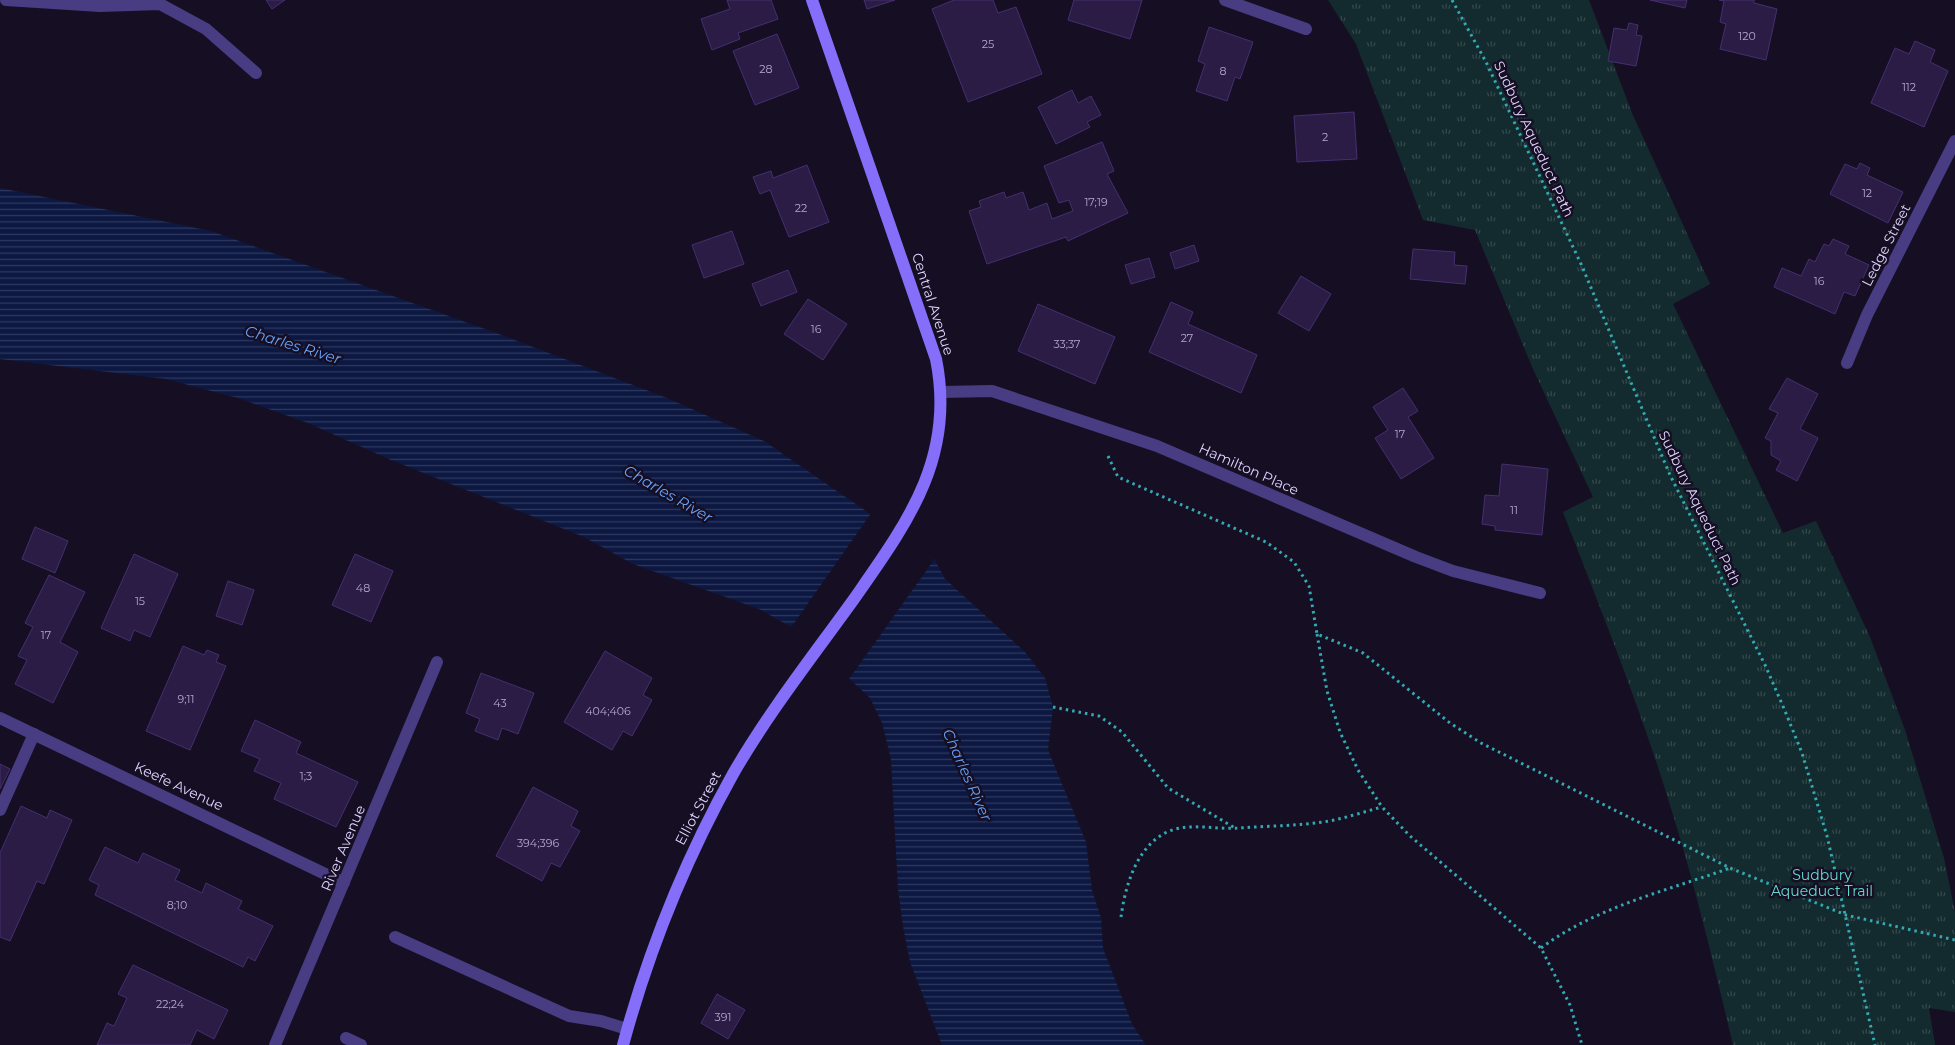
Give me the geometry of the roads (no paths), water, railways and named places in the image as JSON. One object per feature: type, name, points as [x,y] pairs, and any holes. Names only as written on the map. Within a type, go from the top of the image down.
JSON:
[{"type":"main road","name":"Central Avenue","points":[[812,0],[923,316],[936,359],[942,392],[940,426],[930,464],[916,503],[901,531],[847,608]]},
{"type":"main road","name":"Elliot Street","points":[[623,1045],[655,942],[689,856],[734,773],[847,608]]},
{"type":"street","points":[[6,0],[160,4],[206,29],[256,73]]},
{"type":"street","points":[[1225,0],[1306,29]]},
{"type":"street","name":"Ledge Street","points":[[1846,363],[1867,315],[1955,141]]},
{"type":"street","name":"Hamilton Place","points":[[942,392],[992,391],[1093,424],[1180,455],[1416,557],[1453,571],[1540,593]]},
{"type":"street","name":"River Avenue","points":[[275,1045],[438,662]]},
{"type":"street","name":"Keefe Avenue","points":[[0,718],[344,883]]},
{"type":"street","points":[[0,810],[34,734]]},
{"type":"street","points":[[395,937],[569,1016],[601,1021],[627,1029]]},
{"type":"street","points":[[346,1038],[361,1045]]},
{"type":"water","name":"Charles River","points":[[0,188],[211,231],[499,334],[667,398],[764,441],[933,557],[945,579],[1025,652],[1045,678],[1053,707],[1048,750],[1086,842],[1092,890],[1101,918],[1103,948],[1132,1024],[1146,1045],[942,1045],[910,962],[903,926],[898,889],[891,759],[882,723],[870,698],[797,630],[759,609],[633,564],[584,537],[391,460],[308,423],[238,398],[166,379],[0,359]]},
{"type":"park label","name":"Sudbury Aqueduct Trail","points":[[1822,884]]}]
